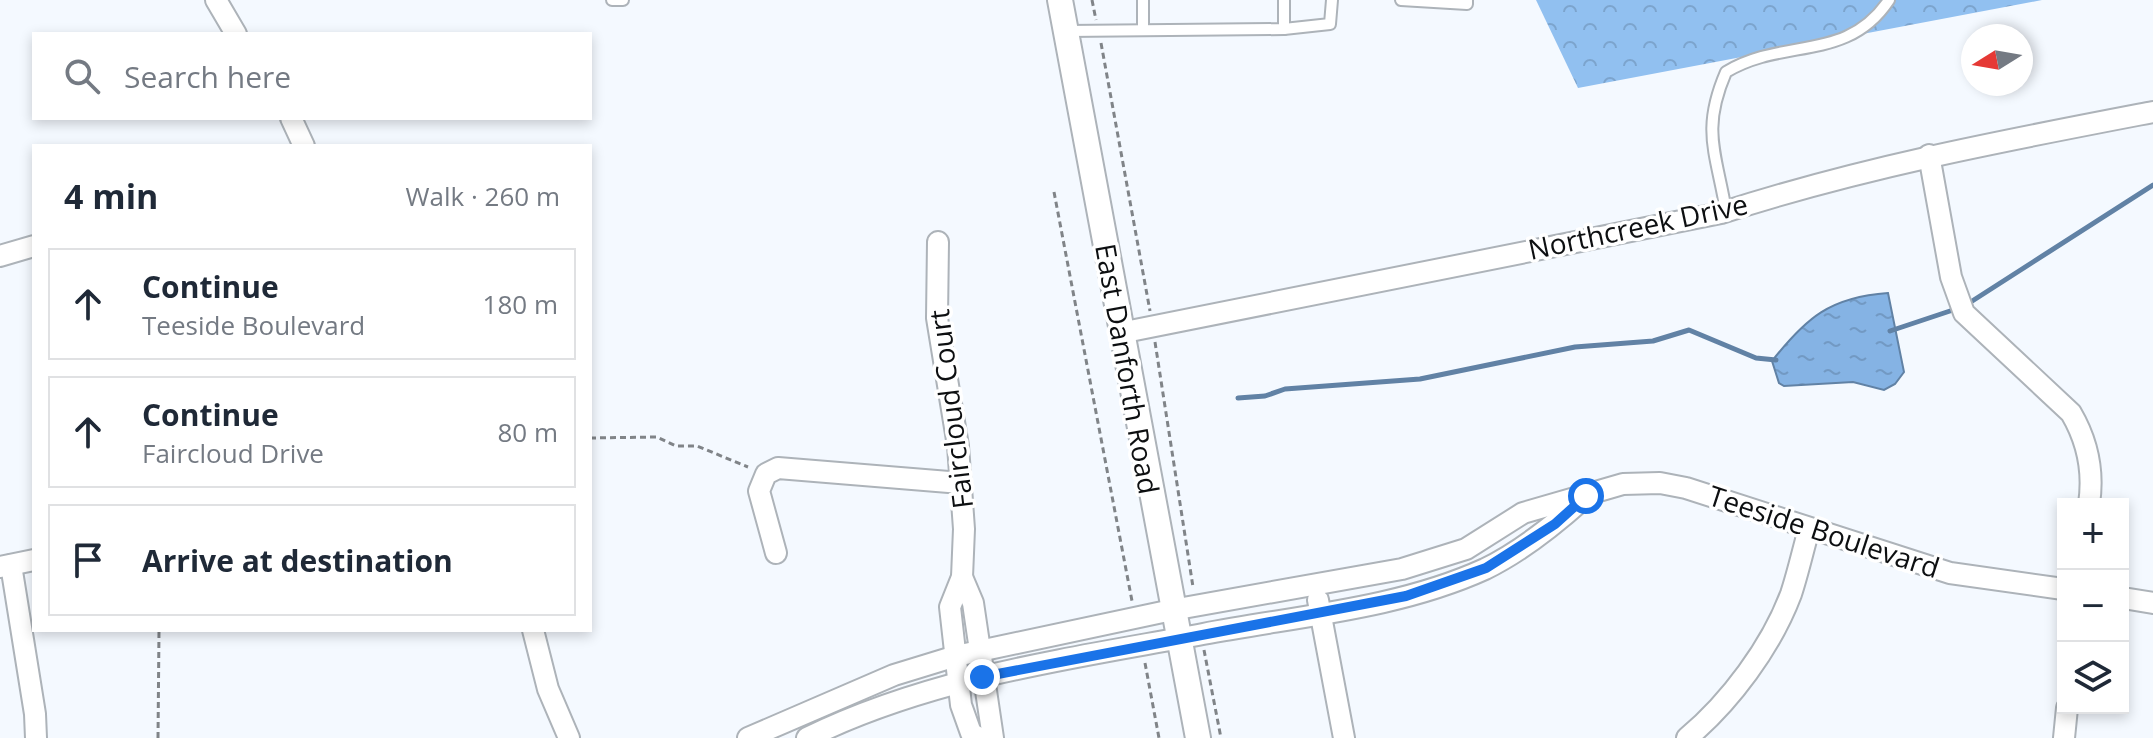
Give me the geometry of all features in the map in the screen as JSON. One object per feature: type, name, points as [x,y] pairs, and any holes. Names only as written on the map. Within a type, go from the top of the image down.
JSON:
[{"type":"street","points":[[216,0],[235,32]]},
{"type":"street","name":"East Danforth Road","points":[[1060,0],[1172,610],[1189,637],[1198,738]]},
{"type":"street","name":"Northcreek Drive","points":[[1120,333],[1726,211],[1806,184],[1929,155],[2153,112]]},
{"type":"street","points":[[292,120],[303,144]]},
{"type":"street","points":[[1929,155],[1951,277],[1964,313],[2071,413],[2088,453],[2092,483],[2090,498]]},
{"type":"street","name":"Faircloud Court","points":[[938,242],[939,333],[961,483],[962,577],[973,603],[993,738]]},
{"type":"street","points":[[0,256],[32,247]]},
{"type":"street","points":[[776,553],[759,491],[766,474],[778,468],[961,483]]},
{"type":"street","name":"Teeside Boulevard","points":[[748,738],[894,675],[956,656],[1172,610],[1402,569],[1466,549],[1523,513],[1623,484],[1660,483],[1686,488],[1950,573],[2057,588]]},
{"type":"street","name":"Teeside Boulevard","points":[[807,738],[848,718],[959,682],[1406,596],[1486,568],[1555,524],[1586,496]]},
{"type":"street","points":[[1687,738],[1713,716],[1764,645],[1790,596],[1809,529]]},
{"type":"street","points":[[32,560],[6,566],[35,714],[36,738]]},
{"type":"street","name":"Faircloud Court","points":[[962,577],[950,607],[961,705],[971,733],[979,738]]},
{"type":"street","points":[[1315,585],[1344,738]]},
{"type":"street","points":[[2129,599],[2153,603]]},
{"type":"street","points":[[534,632],[548,689],[569,738]]},
{"type":"street","points":[[2064,738],[2066,714]]},
{"type":"lane","points":[[612,0],[623,0]]},
{"type":"lane","points":[[1143,0],[1143,27]]},
{"type":"lane","points":[[1284,0],[1284,29]]},
{"type":"lane","points":[[1065,31],[1143,27],[1284,29],[1330,24],[1332,0]]},
{"type":"lane","points":[[1401,0],[1467,2]]},
{"type":"lane","points":[[1726,211],[1709,128],[1712,104],[1726,72],[1752,60],[1850,38],[1873,22],[1889,0]]},
{"type":"path","points":[[1092,0],[1153,326],[1196,606]]},
{"type":"path","points":[[1054,192],[1136,620]]},
{"type":"path","points":[[592,438],[657,437],[676,446],[697,446],[766,474]]},
{"type":"path","points":[[158,738],[159,632]]},
{"type":"path","points":[[1189,637],[1221,738]]},
{"type":"path","points":[[1141,645],[1159,738]]},
{"type":"green space","points":[[1536,0],[2042,0],[1578,88]]},
{"type":"water","points":[[1888,293],[1904,372],[1895,384],[1884,390],[1853,382],[1784,386],[1779,383],[1772,361],[1808,322],[1821,312],[1850,299]]},
{"type":"waterway","points":[[1966,305],[2153,185]]},
{"type":"waterway","points":[[1890,331],[1956,309]]},
{"type":"waterway","points":[[1238,398],[1265,396],[1285,389],[1420,379],[1575,347],[1653,341],[1689,330],[1756,358],[1776,360]]},
{"type":"route","points":[[982,677],[1406,596],[1486,568],[1555,524],[1586,496]]}]
